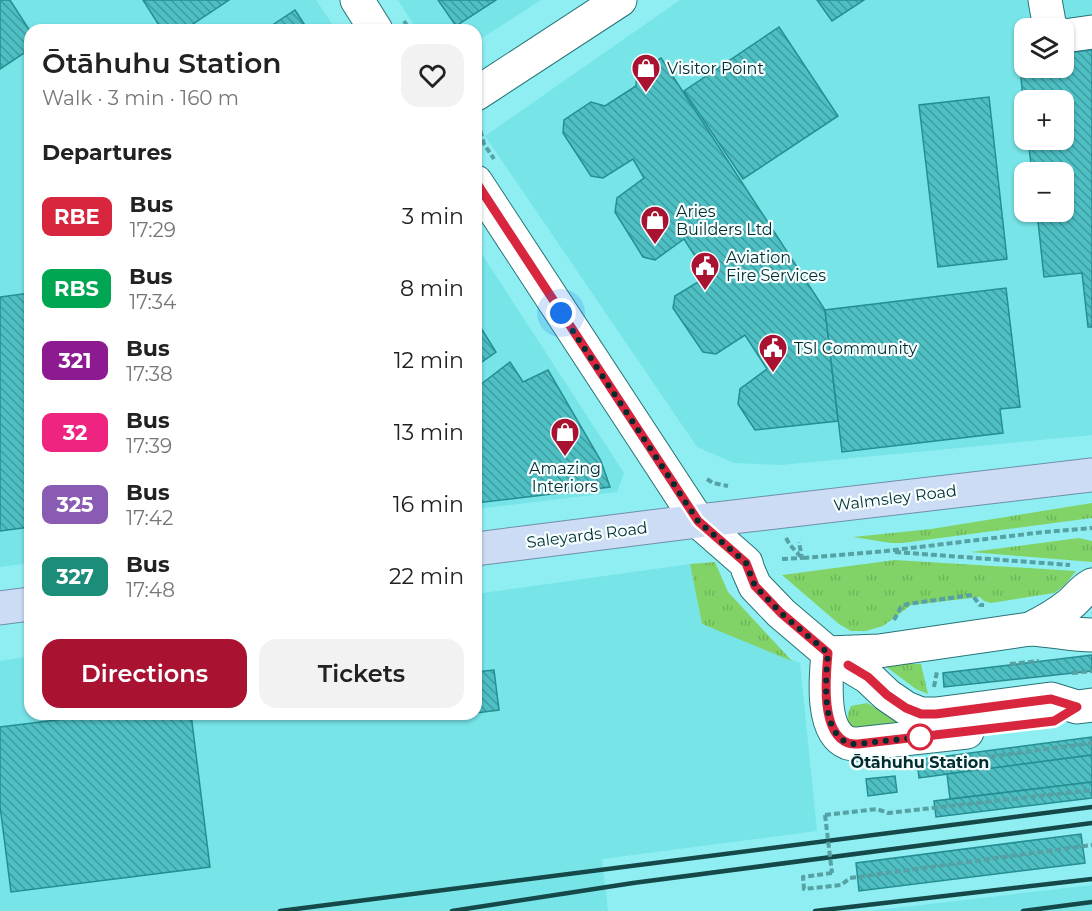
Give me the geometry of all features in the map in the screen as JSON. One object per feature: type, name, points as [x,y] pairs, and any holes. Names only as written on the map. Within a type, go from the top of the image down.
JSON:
[{"type":"main road","name":"Walmsley Road","points":[[698,521],[1092,475]]},
{"type":"main road","name":"Saleyards Road","points":[[482,548],[698,521]]},
{"type":"main road","points":[[0,608],[24,605]]},
{"type":"street","points":[[357,0],[372,24]]},
{"type":"street","points":[[482,90],[620,0]]},
{"type":"street","points":[[1045,0],[1048,18]]},
{"type":"street","points":[[1074,35],[1092,32]]},
{"type":"street","points":[[482,191],[698,521],[746,563],[755,586],[781,613],[828,653],[868,677],[887,695],[906,708],[921,714],[1051,699],[1087,698]]},
{"type":"street","points":[[1030,629],[1050,620],[1074,602],[1083,591],[1083,575]]},
{"type":"street","points":[[828,653],[879,651],[1030,629],[1081,635],[1091,649]]},
{"type":"street","points":[[828,653],[825,688],[828,713],[839,736],[848,743],[868,743],[1054,721],[1087,698]]},
{"type":"path","points":[[782,559],[886,551],[1092,528]]},
{"type":"path","points":[[799,542],[802,558]]},
{"type":"path","points":[[790,545],[802,558]]},
{"type":"path","points":[[886,551],[1083,575]]},
{"type":"path","points":[[893,621],[901,607],[907,603],[972,596],[980,605],[992,604]]},
{"type":"path","points":[[1087,698],[1091,649]]},
{"type":"path","points":[[1004,664],[1047,660]]},
{"type":"path","points":[[934,690],[937,671],[948,670]]},
{"type":"path","points":[[980,758],[1092,743]]},
{"type":"path","points":[[1092,790],[888,813],[877,809],[825,815],[832,873],[803,877],[804,889],[841,885],[850,878],[1092,845]]},
{"type":"shaded area","points":[[0,0],[316,0],[332,24],[24,24],[24,564],[0,567]]},
{"type":"shaded area","points":[[398,0],[541,0],[482,38],[482,24],[413,24]]},
{"type":"shaded area","points":[[680,0],[1092,0],[1092,435],[781,465],[734,463],[697,447],[485,136]]},
{"type":"shaded area","points":[[482,254],[624,473],[617,492],[482,508]]},
{"type":"shaded area","points":[[690,564],[702,624],[800,663],[817,831],[602,859],[608,911],[0,911],[0,661],[24,657],[24,720],[482,720],[482,593]]},
{"type":"shaded area","points":[[1092,885],[1092,911],[869,911]]},
{"type":"green space","points":[[1092,503],[1092,518],[902,543],[853,537],[931,529]]},
{"type":"green space","points":[[1079,538],[1092,541],[1092,562],[971,552]]},
{"type":"green space","points":[[895,560],[1076,571],[1064,586],[1054,593],[991,603],[980,597],[911,605],[883,626],[866,631],[851,631],[839,624],[782,575]]},
{"type":"green space","points":[[715,562],[728,592],[792,661],[702,624],[690,564]]},
{"type":"green space","points":[[891,659],[909,664],[921,664],[928,694],[916,689],[885,666]]},
{"type":"green space","points":[[867,703],[884,713],[915,722],[855,733],[848,720],[849,710],[851,706]]},
{"type":"building","points":[[0,0],[10,0],[25,24],[24,53],[0,69]]},
{"type":"building","points":[[143,0],[229,0],[193,24],[158,24]]},
{"type":"building","points":[[438,0],[496,0],[459,24],[455,24]]},
{"type":"building","points":[[817,0],[864,0],[832,21]]},
{"type":"building","points":[[295,10],[304,24],[274,24]]},
{"type":"building","points":[[779,27],[838,116],[743,179],[684,91]]},
{"type":"building","points":[[1092,50],[1092,327],[1088,327],[1082,273],[1044,277],[1038,222],[1074,222],[1074,162],[1031,162],[1029,150],[1074,150],[1074,90],[1022,90],[1021,78],[1074,78],[1074,52]]},
{"type":"building","points":[[661,58],[825,310],[838,421],[755,430],[738,404],[740,389],[767,369],[745,335],[716,354],[703,352],[673,308],[675,296],[708,276],[684,239],[655,260],[643,257],[615,212],[617,198],[644,178],[633,159],[603,178],[591,176],[563,133],[564,120],[591,102],[605,106],[636,86],[637,73]]},
{"type":"building","points":[[989,97],[1007,259],[938,267],[919,105]]},
{"type":"building","points":[[1006,288],[1020,407],[1000,409],[1003,433],[842,452],[825,310]]},
{"type":"building","points":[[24,294],[24,528],[0,531],[0,297]]},
{"type":"building","points":[[482,330],[496,352],[482,362]]},
{"type":"building","points":[[510,362],[523,382],[548,370],[601,461],[610,487],[482,502],[482,383]]},
{"type":"building","points":[[1092,655],[1092,671],[944,687],[943,673]]},
{"type":"building","points":[[494,670],[499,710],[482,712],[482,671]]},
{"type":"building","points":[[57,720],[192,720],[210,867],[11,892],[0,806],[0,727]]},
{"type":"building","points":[[1092,737],[1092,755],[919,778],[917,760]]},
{"type":"building","points":[[1092,755],[1092,782],[950,799],[947,774]]},
{"type":"building","points":[[895,776],[897,792],[868,796],[866,779]]},
{"type":"building","points":[[1092,782],[1092,798],[936,817],[934,801]]},
{"type":"building","points":[[1081,834],[1085,863],[859,891],[856,863]]},
{"type":"railway","points":[[280,911],[1092,807]]},
{"type":"railway","points":[[452,911],[633,883],[1092,823]]},
{"type":"railway","points":[[815,911],[1092,879]]},
{"type":"railway","points":[[1023,911],[1092,902]]},
{"type":"bus line","name":"RBE","points":[[482,191],[698,521],[746,563],[755,586],[781,613],[828,653],[825,688],[828,713],[839,736],[848,743],[858,744],[1054,721],[1077,707],[1051,699],[921,714],[906,708],[887,695],[868,677],[848,665]]},
{"type":"place","name":"Visitor Point","points":[[646,94]]},
{"type":"place","name":"Aries Builders Ltd","points":[[655,246]]},
{"type":"place","name":"Aviation Fire Services","points":[[705,292]]},
{"type":"place","name":"TSI Community","points":[[773,374]]},
{"type":"place","name":"Amazing Interiors","points":[[565,458]]},
{"type":"place","name":"Ōtāhuhu Station","points":[[920,737]]},
{"type":"route","points":[[561,313],[698,521],[746,563],[755,586],[781,613],[828,653],[825,688],[828,713],[839,736],[848,743],[858,744],[920,737]]}]
